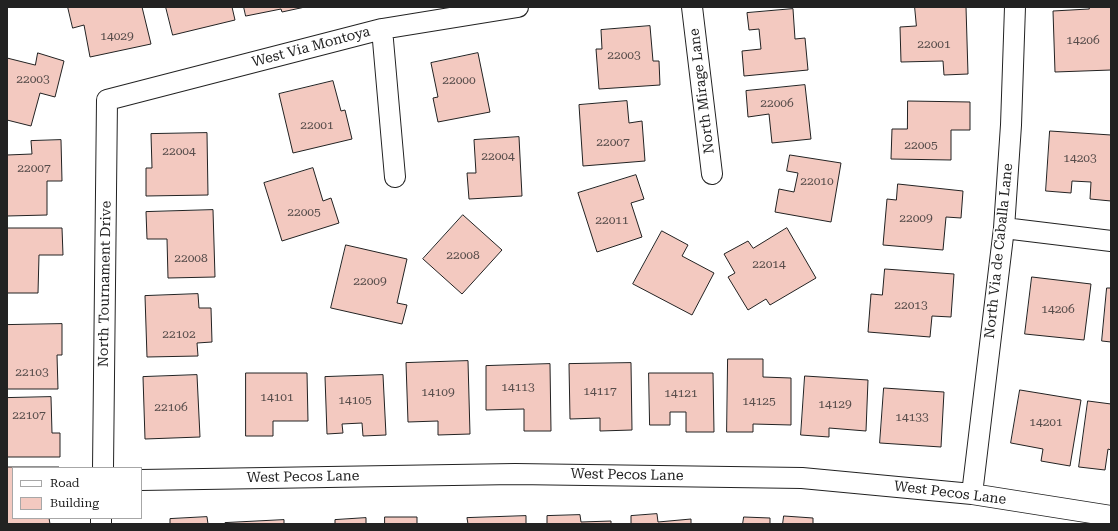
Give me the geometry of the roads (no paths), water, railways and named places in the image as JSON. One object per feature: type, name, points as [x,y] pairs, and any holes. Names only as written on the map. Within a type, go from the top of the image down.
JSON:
[{"type":"street","name":"West Via Montoya","points":[[107,100],[382,29],[518,7]]},
{"type":"street","name":"North Mirage Lane","points":[[692,7],[712,174]]},
{"type":"street","name":"North Via de Caballa Lane","points":[[972,494],[1004,228],[1011,125],[1014,7]]},
{"type":"street","points":[[382,29],[395,177]]},
{"type":"street","name":"North Tournament Drive","points":[[103,467],[107,100]]},
{"type":"street","points":[[1004,228],[1111,241]]},
{"type":"street","name":"West Pecos Lane","points":[[142,480],[515,474],[802,478],[972,494],[1111,516]]}]
